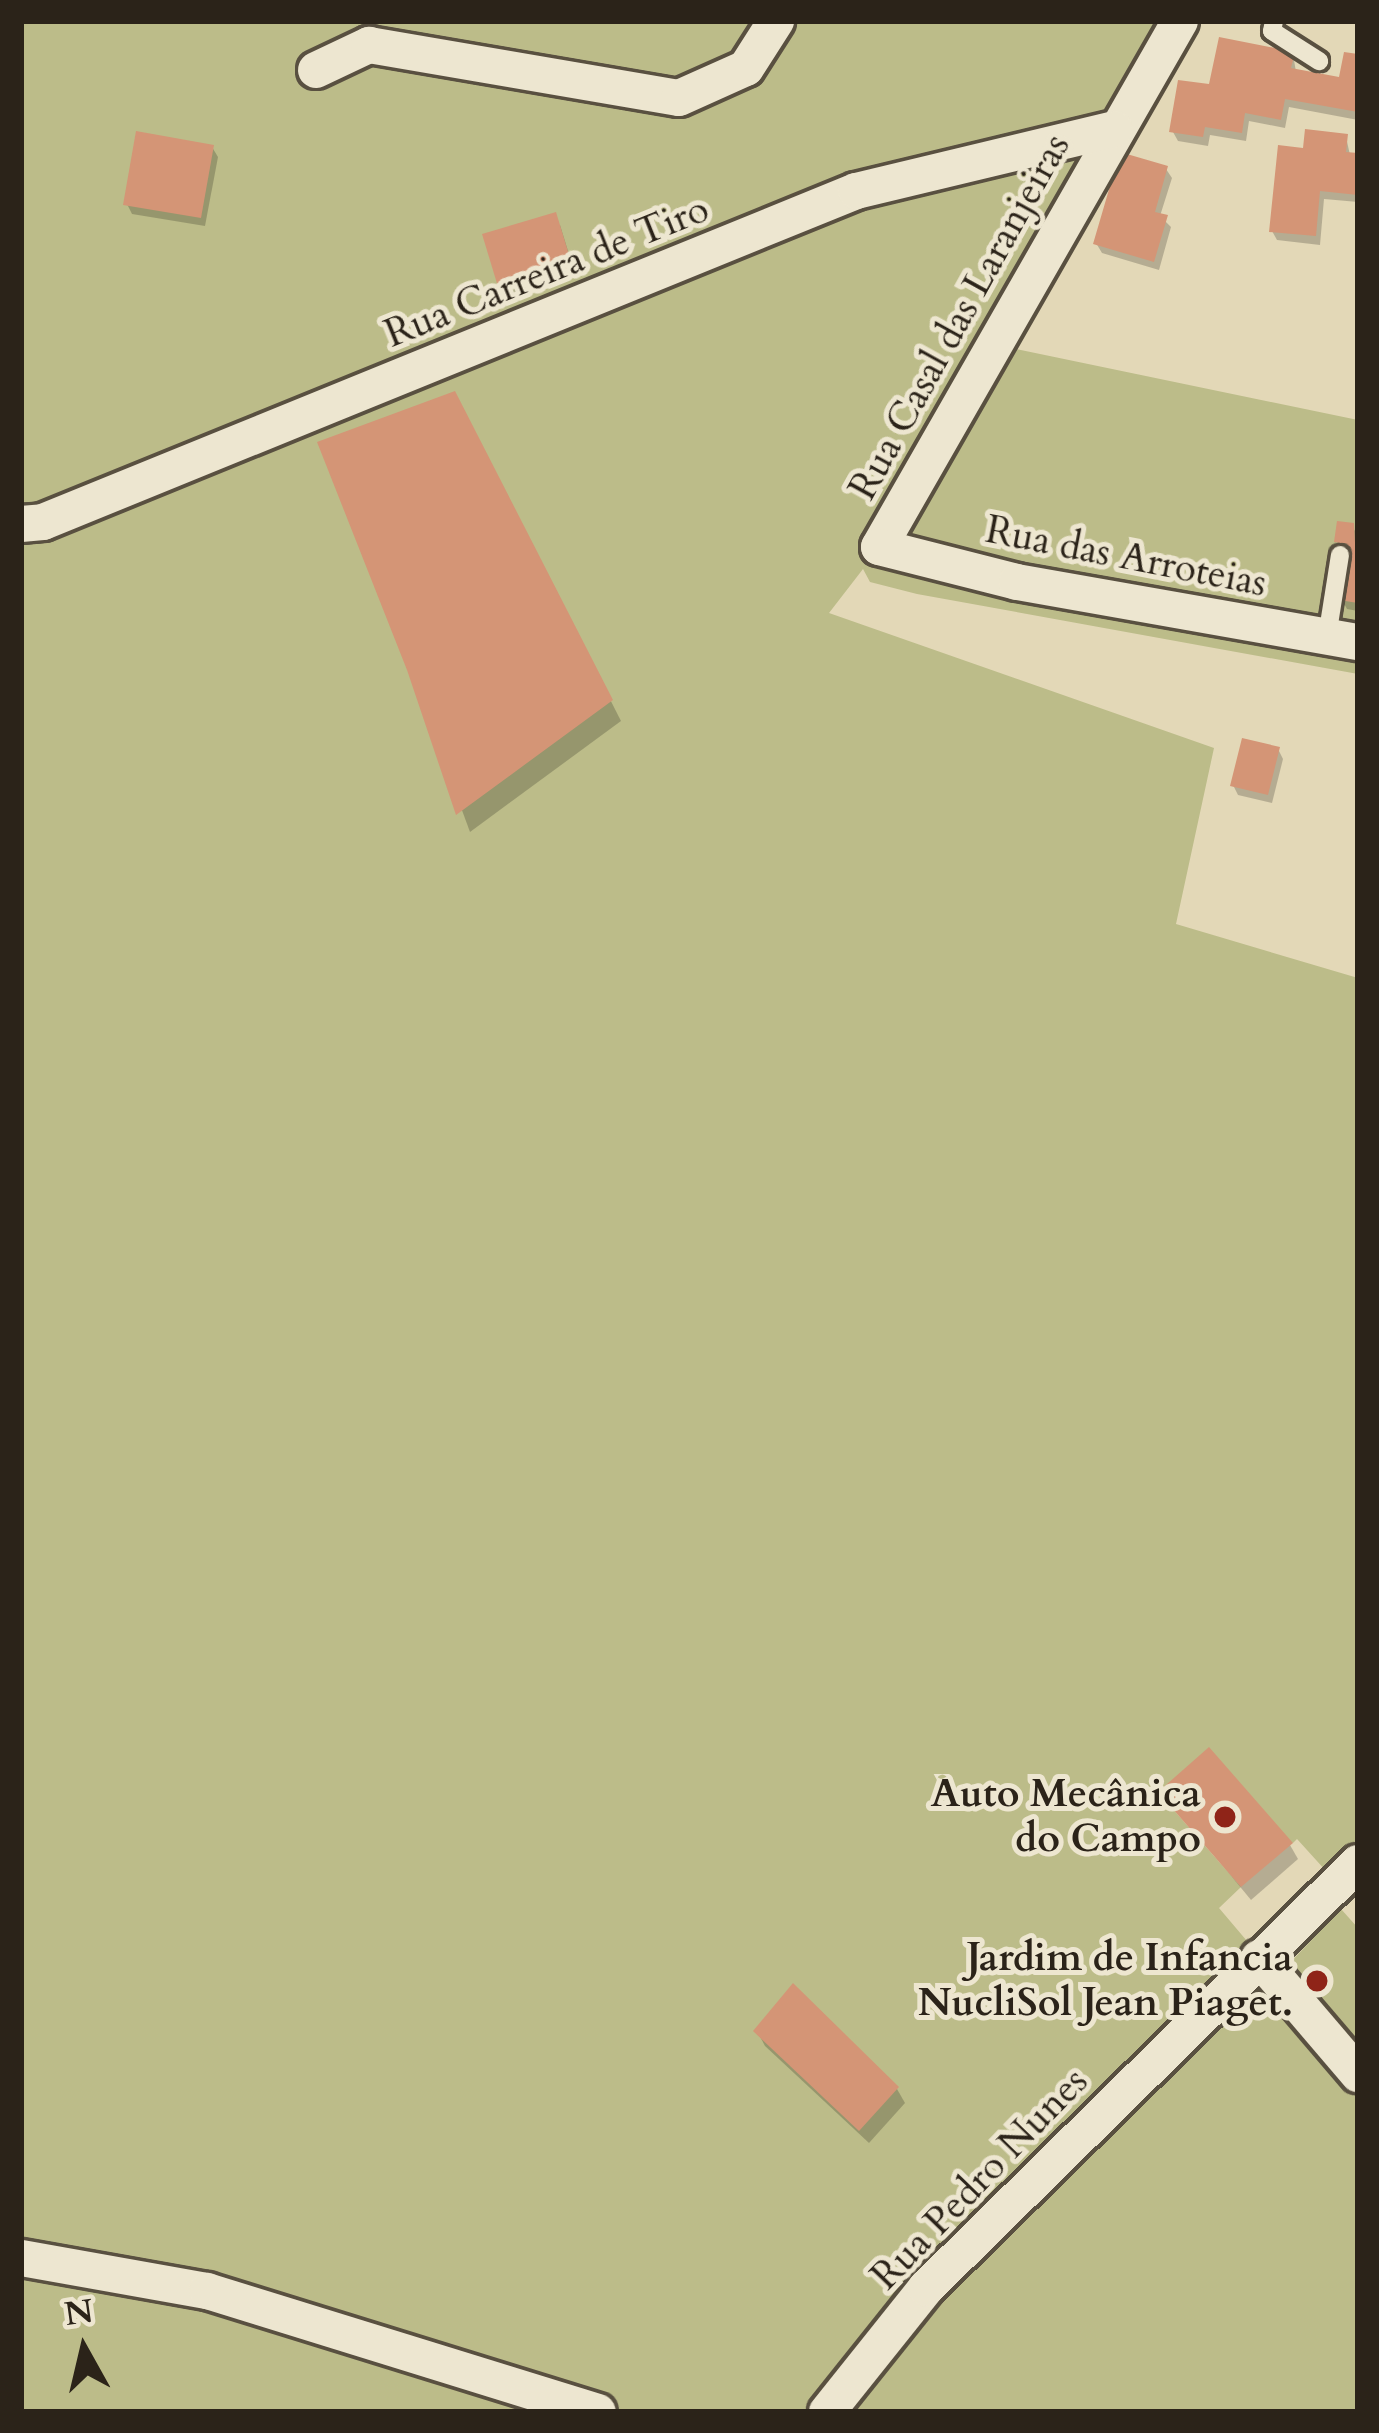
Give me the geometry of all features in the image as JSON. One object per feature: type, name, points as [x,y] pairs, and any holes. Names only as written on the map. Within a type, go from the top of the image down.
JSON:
[{"type":"street","points":[[316,70],[369,45],[680,98],[746,68],[776,21]]},
{"type":"street","name":"Rua Casal das Laranjeiras","points":[[879,548],[1114,129],[1180,21]]},
{"type":"street","name":"Rua Carreira de Tiro","points":[[21,524],[43,523],[856,191],[1114,129]]},
{"type":"street","name":"Rua das Arroteias","points":[[879,548],[1017,582],[1343,640]]},
{"type":"street","name":"Rua Pedro Nunes","points":[[827,2412],[926,2288],[1358,1863]]},
{"type":"street","points":[[1259,1958],[1358,2074]]},
{"type":"street","points":[[21,2258],[207,2291],[598,2412]]},
{"type":"lane","points":[[1274,21],[1272,31],[1319,61]]},
{"type":"lane","points":[[1340,555],[1343,640]]},
{"type":"green space","points":[[21,21],[1180,21],[1011,348],[1358,420],[1358,674],[917,594],[870,582],[863,569],[829,613],[1214,748],[1176,924],[1358,978],[1358,1863],[1336,1882],[1297,1839],[1293,1843],[1158,1792],[1241,1887],[1219,1908],[1358,2072],[1358,2412],[21,2412]]},
{"type":"green space","points":[[1341,1909],[1358,1928],[1358,2053],[1284,1969]]},
{"type":"building","points":[[1219,37],[1295,52],[1291,68],[1339,77],[1344,52],[1358,54],[1358,112],[1285,99],[1281,120],[1245,113],[1242,133],[1205,127],[1203,137],[1169,132],[1178,80],[1209,84]]},
{"type":"building","points":[[1305,129],[1348,134],[1346,152],[1358,153],[1358,195],[1320,191],[1316,236],[1269,232],[1278,145],[1303,148]]},
{"type":"building","points":[[136,131],[214,145],[201,218],[123,205]]},
{"type":"building","points":[[1120,152],[1168,166],[1155,212],[1168,215],[1154,262],[1093,244]]},
{"type":"building","points":[[556,212],[573,268],[499,290],[482,234]]},
{"type":"building","points":[[455,391],[613,700],[456,815],[407,670],[317,442]]},
{"type":"building","points":[[1337,521],[1354,523],[1358,603],[1339,600],[1347,544],[1334,542]]},
{"type":"building","points":[[1242,738],[1280,747],[1268,795],[1230,786]]},
{"type":"building","name":"Auto Mecânica do Campo","points":[[1209,1747],[1293,1843],[1241,1887],[1158,1792]]},
{"type":"building","points":[[793,1983],[899,2087],[859,2131],[753,2031]]},
{"type":"place","name":"Auto Mecânica do Campo","points":[[1225,1817]]},
{"type":"place","name":"Jardim de Infancia NucliSol Jean Piaget.","points":[[1317,1981]]}]
